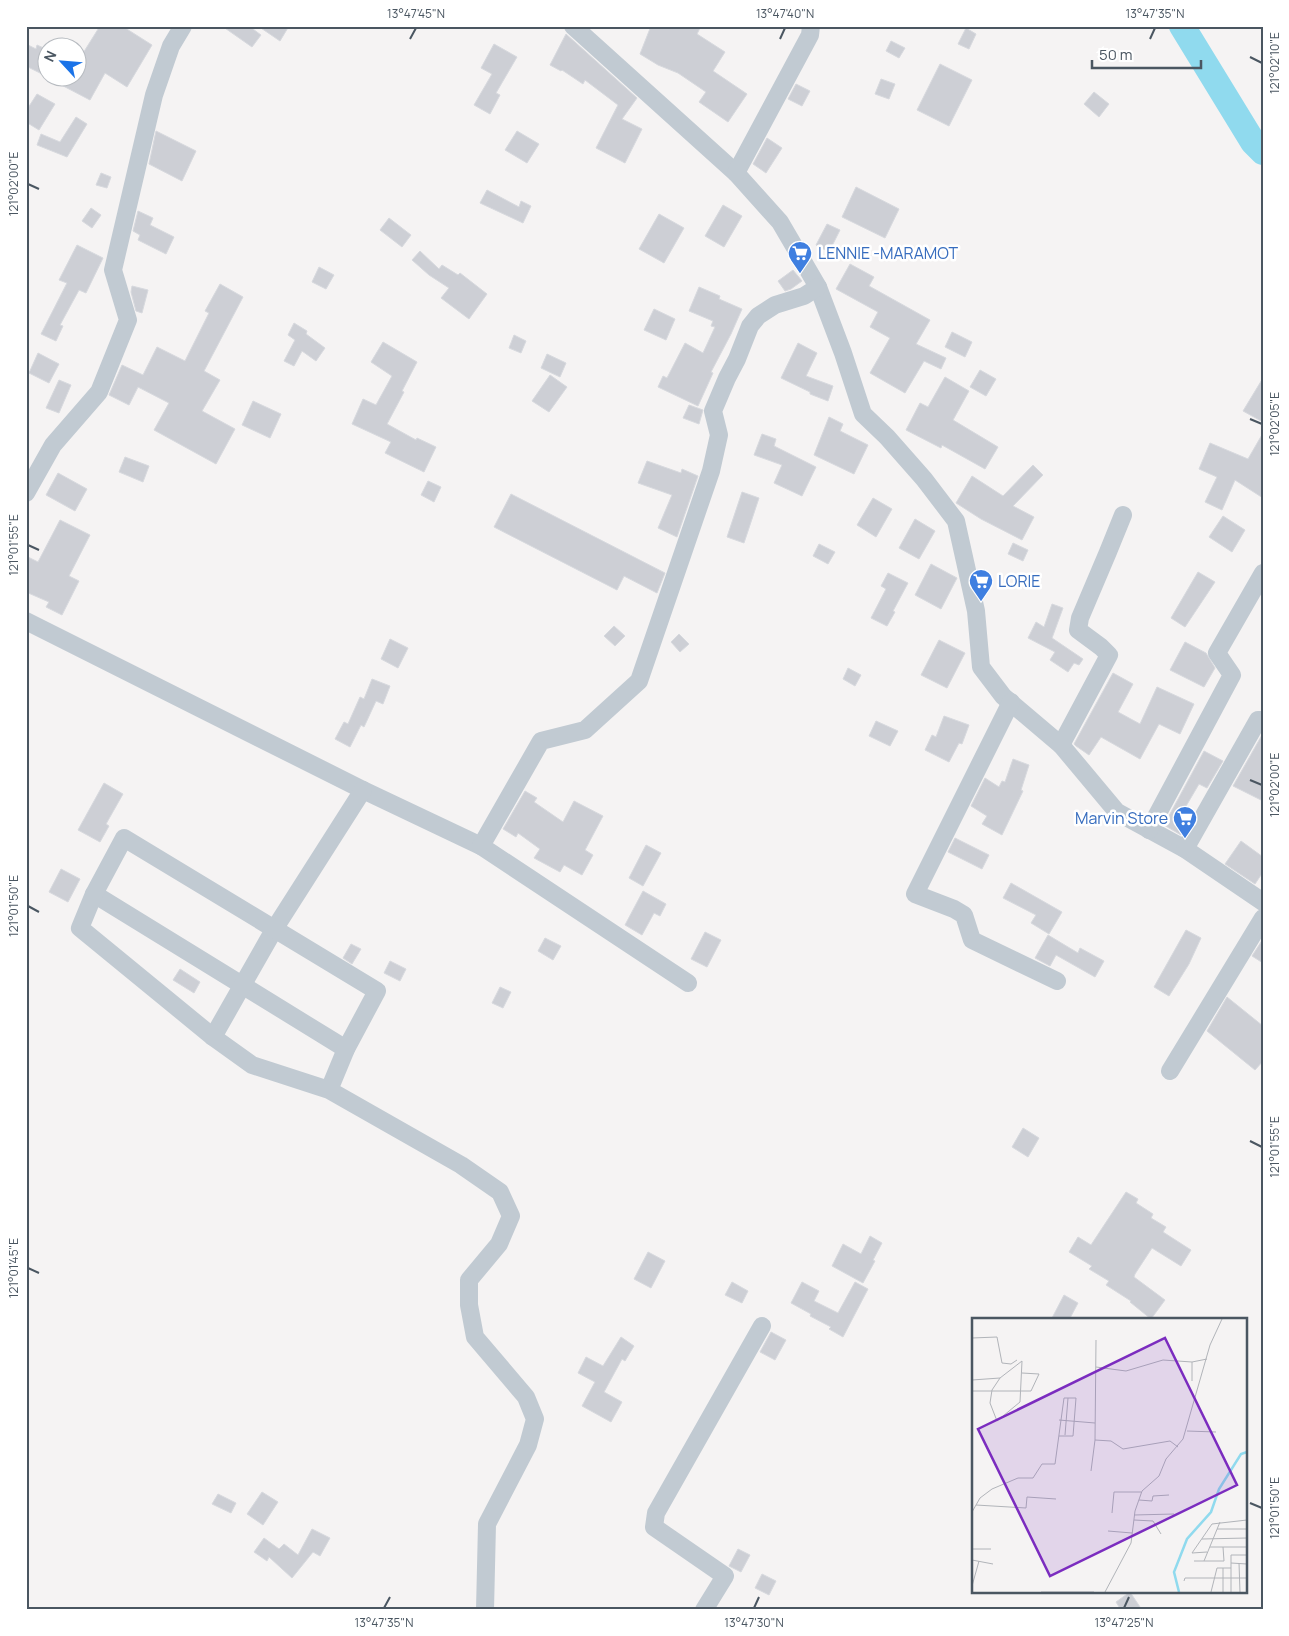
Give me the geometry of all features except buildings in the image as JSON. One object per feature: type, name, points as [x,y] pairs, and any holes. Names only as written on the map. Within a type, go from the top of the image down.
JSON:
[{"type":"street","points":[[26,493],[53,445],[99,392],[128,320],[113,270],[154,95],[171,46],[183,26]]},
{"type":"street","points":[[573,26],[736,172],[780,222],[818,286],[844,353],[863,414],[887,437],[924,479],[956,522],[976,611],[981,666],[1003,696],[1061,745],[1118,812],[1185,849],[1263,902]]},
{"type":"street","points":[[736,172],[784,85],[810,34],[811,26]]},
{"type":"street","points":[[480,846],[541,741],[585,730],[639,682],[711,471],[719,435],[713,411],[727,378],[738,359],[750,326],[758,316],[775,306],[804,296],[818,286]]},
{"type":"street","points":[[1061,745],[1109,655],[1078,630],[1080,618],[1122,514]]},
{"type":"street","points":[[1149,830],[1232,674],[1217,653],[1263,573]]},
{"type":"street","points":[[26,621],[363,790],[480,846],[688,983]]},
{"type":"street","points":[[1011,702],[916,894],[964,915],[972,940],[1057,981]]},
{"type":"street","points":[[1185,849],[1258,720],[1263,720]]},
{"type":"street","points":[[214,1037],[275,928],[363,790]]},
{"type":"street","points":[[329,1090],[346,1049],[377,991],[124,838],[94,894],[80,928],[214,1037],[252,1064],[329,1090],[461,1165],[500,1192],[511,1216],[499,1244],[469,1280],[469,1305],[475,1337],[526,1397],[535,1419],[528,1446],[487,1524],[485,1610]]},
{"type":"street","points":[[94,894],[346,1049]]},
{"type":"street","points":[[1170,1071],[1263,918]]},
{"type":"street","points":[[704,1610],[725,1576],[654,1527],[656,1513],[762,1326]]},
{"type":"waterway","points":[[1182,26],[1253,142],[1263,152]]},
{"type":"place","name":"LENNIE -MARAMOT","points":[[800,274]]},
{"type":"place","name":"LORIE","points":[[981,602]]},
{"type":"place","name":"Marvin Store","points":[[1185,839]]}]
